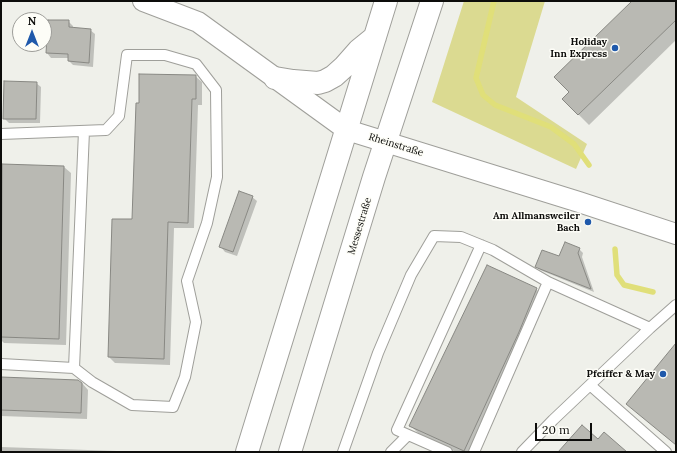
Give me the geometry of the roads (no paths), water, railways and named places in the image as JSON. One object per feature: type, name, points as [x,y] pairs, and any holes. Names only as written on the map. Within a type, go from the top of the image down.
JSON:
[{"type":"street","name":"Rheinstraße","points":[[143,1],[198,22],[347,130],[579,202],[676,234]]},
{"type":"street","points":[[247,452],[386,1]]},
{"type":"street","name":"Messestraße","points":[[290,452],[386,142],[432,1]]},
{"type":"street","points":[[275,78],[318,83],[325,81],[334,76],[359,50],[375,37]]},
{"type":"lane","points":[[1,134],[106,130],[119,116],[127,55],[165,55],[196,64],[216,90],[217,177],[207,223],[187,281],[196,322],[185,377],[173,407],[132,404],[92,382],[74,368],[1,364]]},
{"type":"lane","points":[[74,368],[84,131]]},
{"type":"lane","points":[[343,452],[384,339],[411,275],[434,236],[461,237],[493,250],[548,282],[650,328]]},
{"type":"lane","points":[[447,452],[397,430],[481,245]]},
{"type":"lane","points":[[474,452],[548,282]]},
{"type":"lane","points":[[522,452],[553,420],[650,328],[675,307]]},
{"type":"lane","points":[[590,385],[666,452]]},
{"type":"lane","points":[[391,452],[408,435]]},
{"type":"waterway","points":[[494,1],[476,78],[483,95],[495,105],[551,127],[574,144],[589,165]]},
{"type":"waterway","points":[[615,249],[617,275],[624,285],[653,292]]},
{"type":"place","name":"Holiday Inn Express","points":[[615,48]]},
{"type":"place","name":"Am Allmansweiler Bach","points":[[588,222]]},
{"type":"place","name":"Pfeiffer & May","points":[[663,374]]}]
